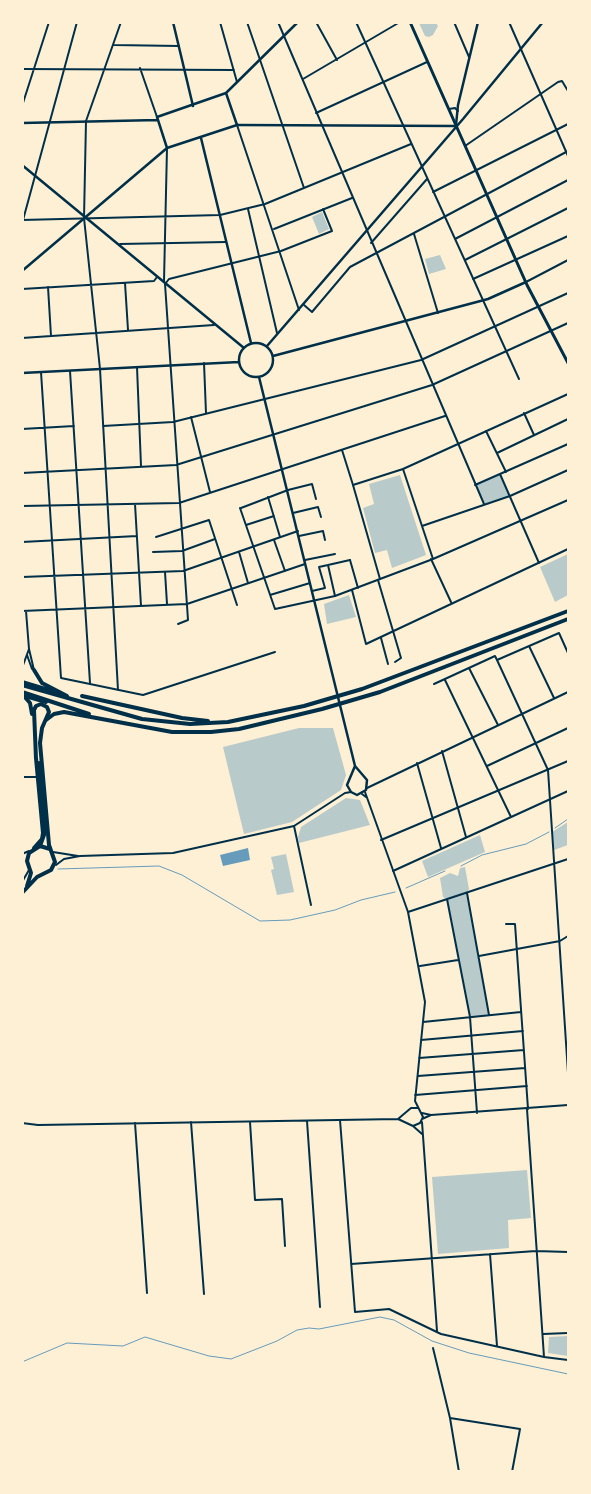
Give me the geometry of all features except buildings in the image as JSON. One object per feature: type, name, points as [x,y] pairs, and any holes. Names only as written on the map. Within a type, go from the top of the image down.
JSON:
[{"type":"main road","points":[[410,22],[516,261],[551,332],[567,355],[568,363]]},
{"type":"main road","points":[[22,684],[119,714],[161,722],[190,724],[228,722],[304,706],[362,689],[568,611]]},
{"type":"main road","points":[[22,694],[97,716],[153,729],[181,732],[211,732],[248,727],[328,708],[380,692],[568,619]]},
{"type":"main road","points":[[32,669],[42,682],[85,704]]},
{"type":"main road","points":[[22,684],[67,696]]},
{"type":"main road","points":[[22,694],[28,699],[31,708],[38,761],[37,775],[43,833],[41,841],[33,849],[29,865],[30,876],[26,888]]},
{"type":"main road","points":[[82,696],[182,718],[228,722]]},
{"type":"main road","points":[[22,893],[43,874],[52,869],[55,862],[52,851],[40,744],[42,728],[49,714],[48,708],[43,705],[38,705],[34,710],[45,832],[40,846]]},
{"type":"main road","points":[[46,720],[54,714],[64,712],[97,716]]},
{"type":"main road","points":[[33,849],[40,846],[52,851]]},
{"type":"main road","points":[[29,865],[34,872],[43,874]]},
{"type":"street","points":[[22,106],[49,22]]},
{"type":"street","points":[[77,22],[23,220],[220,215],[265,204],[411,144]]},
{"type":"street","points":[[118,690],[106,504],[100,369],[84,218],[86,121],[121,22]]},
{"type":"street","points":[[173,22],[193,106]]},
{"type":"street","points":[[220,22],[237,82]]},
{"type":"street","points":[[247,22],[304,188]]},
{"type":"street","points":[[278,22],[366,232],[484,504]]},
{"type":"street","points":[[22,124],[158,118],[193,106],[226,93],[298,22]]},
{"type":"street","points":[[316,22],[337,60]]},
{"type":"street","points":[[356,22],[519,379]]},
{"type":"street","points":[[302,80],[400,22]]},
{"type":"street","points":[[454,22],[470,57]]},
{"type":"street","points":[[456,126],[478,22]]},
{"type":"street","points":[[509,22],[540,96],[568,152],[568,156]]},
{"type":"street","points":[[267,346],[304,305],[543,22]]},
{"type":"street","points":[[113,45],[179,46]]},
{"type":"street","points":[[316,113],[427,62]]},
{"type":"street","points":[[140,68],[167,148],[165,283],[178,503],[182,530],[183,571],[188,620],[178,624]]},
{"type":"street","points":[[22,69],[184,68],[234,70]]},
{"type":"street","points":[[465,146],[558,82],[562,81],[568,91]]},
{"type":"street","points":[[226,93],[274,229],[299,310]]},
{"type":"street","points":[[448,109],[453,108],[458,111]]},
{"type":"street","points":[[433,192],[568,124]]},
{"type":"street","points":[[22,271],[167,148],[237,125],[456,126]]},
{"type":"street","points":[[201,138],[251,343]]},
{"type":"street","points":[[304,305],[312,312],[350,266],[376,255],[568,152]]},
{"type":"street","points":[[22,165],[244,348]]},
{"type":"street","points":[[371,243],[427,179]]},
{"type":"street","points":[[455,239],[568,180]]},
{"type":"street","points":[[274,229],[352,198]]},
{"type":"street","points":[[248,208],[277,333]]},
{"type":"street","points":[[465,260],[568,208]]},
{"type":"street","points":[[165,283],[169,279],[281,252],[332,231],[323,209]]},
{"type":"street","points":[[414,234],[438,313]]},
{"type":"street","points":[[474,279],[568,236]]},
{"type":"street","points":[[117,244],[226,242]]},
{"type":"street","points":[[273,356],[483,301],[526,282],[568,260]]},
{"type":"street","points":[[22,289],[125,283],[154,280],[157,277]]},
{"type":"street","points":[[125,283],[128,331]]},
{"type":"street","points":[[48,287],[51,336]]},
{"type":"street","points":[[102,426],[173,422],[421,360],[568,293]]},
{"type":"street","points":[[22,473],[176,465],[273,433],[432,385],[568,323]]},
{"type":"street","points":[[22,338],[168,329],[215,324]]},
{"type":"street","points":[[251,343],[267,346],[273,356],[269,372],[259,377],[248,375],[240,367],[239,362],[244,348],[251,343]]},
{"type":"street","points":[[22,373],[239,362]]},
{"type":"street","points":[[204,364],[206,413]]},
{"type":"street","points":[[137,367],[141,466]]},
{"type":"street","points":[[70,371],[90,684]]},
{"type":"street","points":[[41,372],[61,678],[143,695],[275,652]]},
{"type":"street","points":[[259,377],[356,766],[360,774],[374,783]]},
{"type":"street","points":[[353,485],[403,469],[568,394]]},
{"type":"street","points":[[524,413],[534,436]]},
{"type":"street","points":[[22,506],[178,503],[445,416]]},
{"type":"street","points":[[191,417],[210,492]]},
{"type":"street","points":[[497,453],[568,419]]},
{"type":"street","points":[[22,429],[74,426]]},
{"type":"street","points":[[486,431],[506,472]]},
{"type":"street","points":[[475,485],[568,444]]},
{"type":"street","points":[[342,450],[401,658],[395,662]]},
{"type":"street","points":[[403,469],[432,559],[451,604]]},
{"type":"street","points":[[422,526],[510,496],[568,470]]},
{"type":"street","points":[[500,474],[539,563]]},
{"type":"street","points":[[316,499],[312,484],[288,490],[240,508],[275,610],[315,602],[358,588],[432,559],[568,500]]},
{"type":"street","points":[[268,497],[280,537]]},
{"type":"street","points":[[135,504],[141,606]]},
{"type":"street","points":[[294,513],[318,507],[321,517]]},
{"type":"street","points":[[246,525],[274,516]]},
{"type":"street","points":[[156,537],[209,520],[237,605]]},
{"type":"street","points":[[22,577],[183,571],[298,531]]},
{"type":"street","points":[[299,536],[323,531],[325,540]]},
{"type":"street","points":[[22,542],[137,536]]},
{"type":"street","points":[[153,552],[182,551],[215,539]]},
{"type":"street","points":[[274,539],[285,571]]},
{"type":"street","points":[[352,590],[366,644],[568,550]]},
{"type":"street","points":[[238,552],[248,583]]},
{"type":"street","points":[[24,611],[187,604],[285,571],[305,562],[335,554]]},
{"type":"street","points":[[312,591],[325,588],[319,567],[350,560],[358,588]]},
{"type":"street","points":[[328,565],[335,596]]},
{"type":"street","points":[[165,572],[168,605]]},
{"type":"street","points":[[270,596],[310,583]]},
{"type":"street","points":[[22,602],[32,669]]},
{"type":"street","points":[[498,660],[558,633],[568,653]]},
{"type":"street","points":[[381,637],[388,664]]},
{"type":"street","points":[[529,646],[554,698]]},
{"type":"street","points":[[29,649],[23,668],[32,669]]},
{"type":"street","points":[[22,654],[27,655]]},
{"type":"street","points":[[27,655],[32,669]]},
{"type":"street","points":[[434,684],[495,656],[548,770],[568,1073]]},
{"type":"street","points":[[469,668],[498,725]]},
{"type":"street","points":[[444,679],[511,817]]},
{"type":"street","points":[[363,793],[374,783],[568,692]]},
{"type":"street","points":[[486,767],[568,728]]},
{"type":"street","points":[[442,751],[466,837]]},
{"type":"street","points":[[381,840],[568,762]]},
{"type":"street","points":[[417,763],[441,848]]},
{"type":"street","points":[[345,793],[348,788],[348,781],[356,766]]},
{"type":"street","points":[[352,775],[360,774]]},
{"type":"street","points":[[22,777],[35,778],[37,775]]},
{"type":"street","points":[[367,780],[367,788]]},
{"type":"street","points":[[348,788],[351,792]]},
{"type":"street","points":[[393,871],[568,791]]},
{"type":"street","points":[[52,869],[64,859],[80,856],[172,853],[294,826],[345,793],[363,793]]},
{"type":"street","points":[[363,793],[408,912],[420,966],[425,1002],[415,1101],[422,1113],[431,1116]]},
{"type":"street","points":[[294,826],[311,905]]},
{"type":"street","points":[[22,854],[33,849]]},
{"type":"street","points":[[52,851],[80,856]]},
{"type":"street","points":[[408,912],[568,859]]},
{"type":"street","points":[[22,882],[28,874],[29,865],[23,860]]},
{"type":"street","points":[[467,893],[489,1015]]},
{"type":"street","points":[[447,899],[470,1016],[476,1113]]},
{"type":"street","points":[[506,924],[515,924],[544,1357]]},
{"type":"street","points":[[478,956],[560,941],[568,936]]},
{"type":"street","points":[[420,966],[458,960]]},
{"type":"street","points":[[564,1010],[568,1008]]},
{"type":"street","points":[[423,1022],[521,1012]]},
{"type":"street","points":[[421,1040],[523,1031]]},
{"type":"street","points":[[419,1058],[524,1050]]},
{"type":"street","points":[[417,1076],[525,1068]]},
{"type":"street","points":[[415,1095],[526,1086]]},
{"type":"street","points":[[398,1119],[415,1101]]},
{"type":"street","points":[[413,1126],[431,1116],[568,1105]]},
{"type":"street","points":[[410,1108],[418,1108]]},
{"type":"street","points":[[406,1111],[406,1121]]},
{"type":"street","points":[[422,1113],[437,1331]]},
{"type":"street","points":[[22,1123],[38,1125],[398,1119],[406,1121],[422,1134]]},
{"type":"street","points":[[340,1120],[354,1312],[389,1309],[441,1334],[544,1357],[568,1360]]},
{"type":"street","points":[[250,1121],[255,1200],[282,1199],[286,1246]]},
{"type":"street","points":[[307,1121],[320,1307]]},
{"type":"street","points":[[191,1122],[204,1294]]},
{"type":"street","points":[[135,1123],[147,1293]]},
{"type":"street","points":[[351,1264],[536,1251],[568,1252]]},
{"type":"street","points":[[490,1254],[497,1346]]},
{"type":"street","points":[[543,1334],[568,1333]]},
{"type":"street","points":[[433,1348],[450,1418],[459,1472]]},
{"type":"street","points":[[450,1418],[520,1429],[512,1472]]},
{"type":"shaded area","points":[[419,23],[436,23],[438,26],[433,35],[429,37],[425,36]]},
{"type":"shaded area","points":[[322,212],[329,229],[319,234],[312,217]]},
{"type":"shaded area","points":[[440,255],[446,269],[429,274],[425,259]]},
{"type":"shaded area","points":[[500,474],[510,496],[484,504],[475,485]]},
{"type":"shaded area","points":[[400,475],[426,555],[392,568],[387,550],[375,553],[363,508],[374,504],[369,484]]},
{"type":"shaded area","points":[[568,554],[568,595],[555,602],[540,567]]},
{"type":"shaded area","points":[[349,595],[356,617],[327,624],[324,604]]},
{"type":"shaded area","points":[[299,728],[333,728],[346,775],[341,790],[292,822],[244,834],[223,747]]},
{"type":"shaded area","points":[[346,798],[360,800],[370,825],[299,843],[298,837],[301,827]]},
{"type":"shaded area","points":[[568,822],[568,845],[554,850],[552,832]]},
{"type":"shaded area","points":[[480,835],[485,852],[428,877],[422,861]]},
{"type":"shaded area","points":[[286,854],[294,892],[277,895],[271,870],[274,869],[271,857]]},
{"type":"shaded area","points":[[465,867],[469,889],[467,893],[489,1015],[470,1017],[447,899],[443,897],[440,878],[450,873],[458,876],[460,868]]},
{"type":"shaded area","points":[[527,1170],[531,1218],[508,1220],[509,1248],[438,1254],[432,1177]]},
{"type":"shaded area","points":[[568,1336],[568,1356],[548,1353],[549,1337]]},
{"type":"water","points":[[248,848],[250,860],[223,866],[220,855]]},
{"type":"waterway","points":[[555,828],[568,819]]},
{"type":"waterway","points":[[461,866],[482,855],[526,844],[549,832]]},
{"type":"waterway","points":[[58,869],[159,866],[182,875],[260,921],[290,920],[335,910],[361,900],[395,892]]},
{"type":"waterway","points":[[406,888],[445,871]]},
{"type":"waterway","points":[[22,1362],[67,1343],[123,1346],[145,1337],[209,1356],[231,1359],[277,1341],[297,1330],[319,1329],[380,1317],[394,1320],[432,1341],[469,1353],[568,1374]]}]
